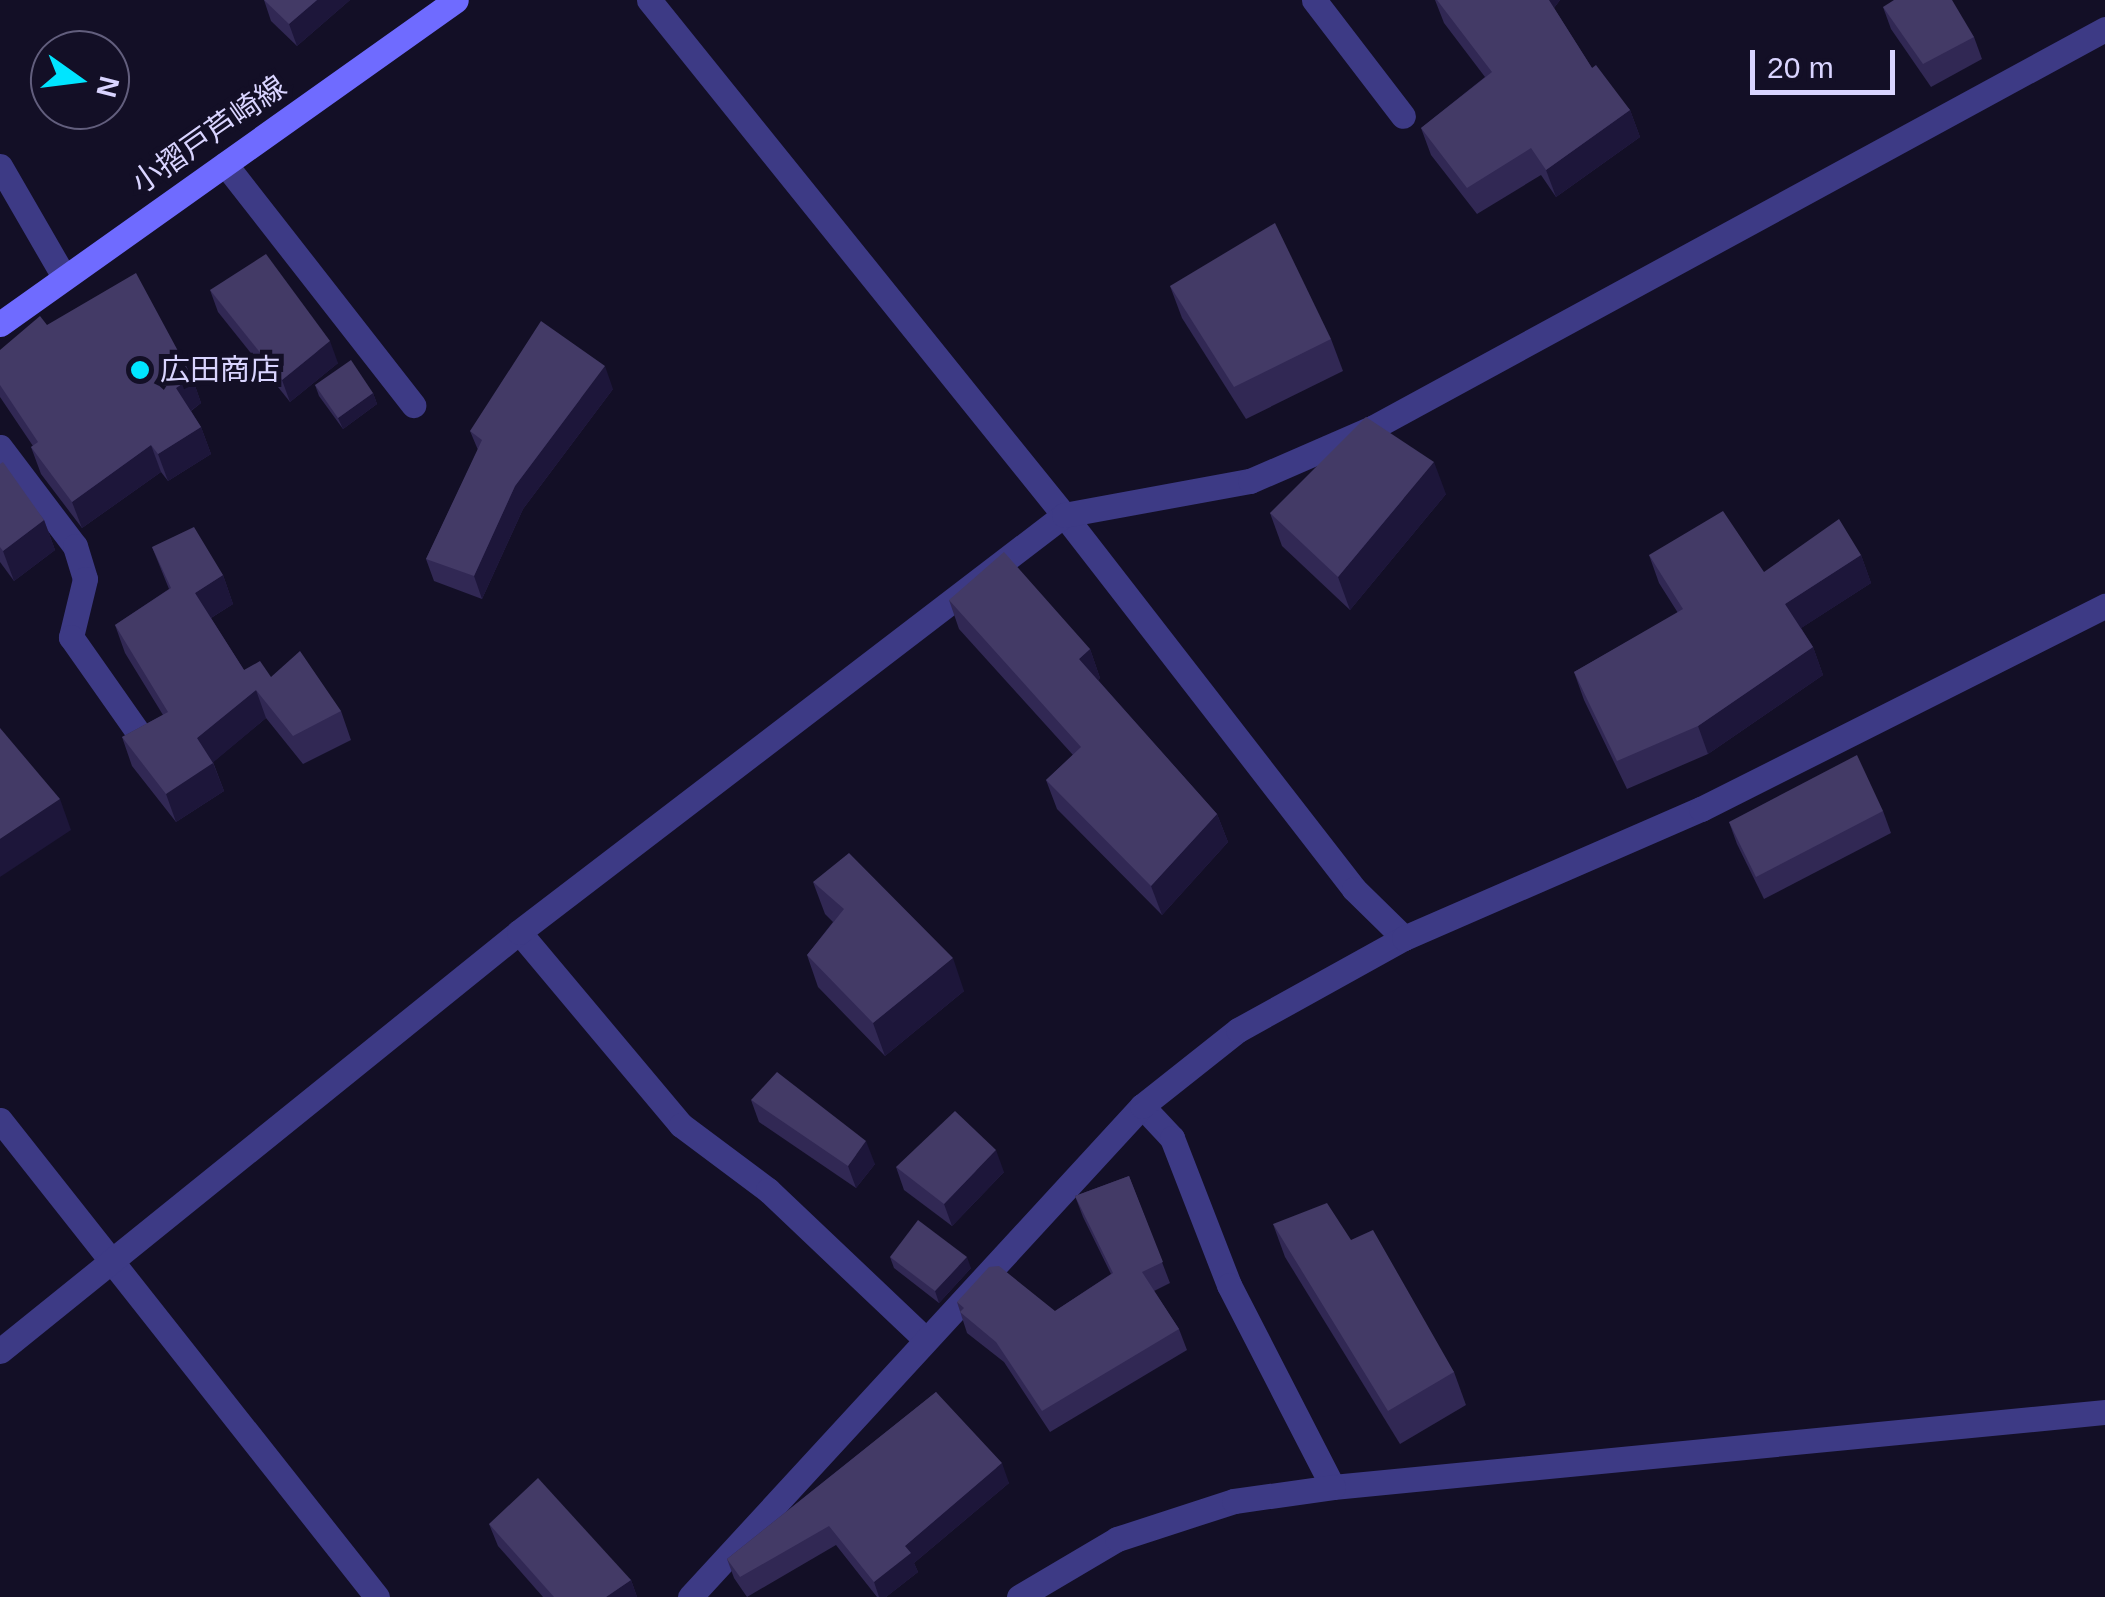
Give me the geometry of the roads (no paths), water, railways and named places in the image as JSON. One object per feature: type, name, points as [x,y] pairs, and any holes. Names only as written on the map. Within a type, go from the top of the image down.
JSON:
[{"type":"main road","name":"小摺戸芦崎線","points":[[0,324],[456,0]]},
{"type":"street","points":[[649,0],[1064,515],[1354,889],[1404,938]]},
{"type":"street","points":[[1314,0],[1403,116]]},
{"type":"street","points":[[0,1351],[519,932],[1064,515],[1250,481],[1374,428],[2105,29]]},
{"type":"street","points":[[226,164],[413,405]]},
{"type":"street","points":[[0,166],[64,277]]},
{"type":"street","points":[[0,447],[75,546],[85,579],[70,636],[137,730]]},
{"type":"street","points":[[690,1597],[924,1338],[1142,1106],[1238,1030],[1404,938],[1702,808],[2105,606]]},
{"type":"street","points":[[519,932],[681,1125],[768,1190],[924,1338]]},
{"type":"street","points":[[1142,1106],[1172,1138],[1228,1285],[1332,1487]]},
{"type":"street","points":[[0,1120],[377,1597]]},
{"type":"street","points":[[1019,1597],[1116,1539],[1234,1501],[1332,1487],[2105,1412]]},
{"type":"place","name":"広田商店","points":[[140,370]]}]
